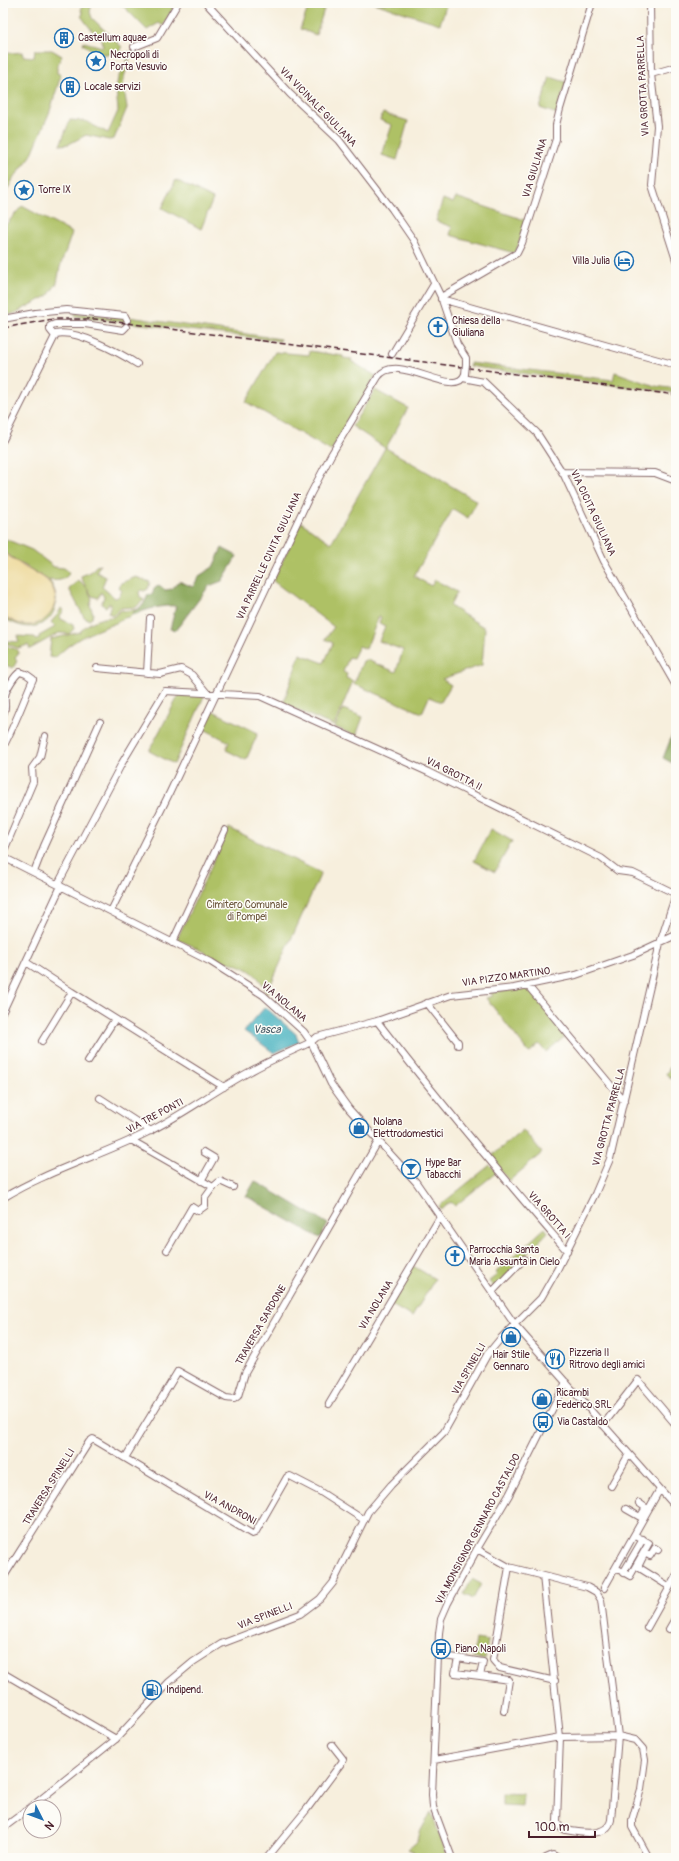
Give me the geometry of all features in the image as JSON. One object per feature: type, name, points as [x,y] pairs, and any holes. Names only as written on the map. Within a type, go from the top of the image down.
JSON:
[{"type":"street","points":[[134,47],[157,38],[178,3]]},
{"type":"street","name":"VIA VICINALE GIULIANA","points":[[206,3],[290,94],[324,125],[345,148],[408,231],[441,298]]},
{"type":"street","name":"VIA GIULIANA","points":[[441,298],[518,254],[556,139],[556,125],[560,109],[592,3]]},
{"type":"street","name":"VIA GROTTA PARRELLA","points":[[650,3],[651,74],[657,126],[652,186],[676,260]]},
{"type":"street","points":[[651,74],[676,67]]},
{"type":"street","points":[[392,354],[434,284]]},
{"type":"street","points":[[441,298],[457,344],[466,358],[464,376]]},
{"type":"street","points":[[441,298],[676,365]]},
{"type":"street","points":[[3,319],[35,313],[66,310],[125,316],[127,320]]},
{"type":"street","points":[[54,335],[50,330],[50,326],[55,324],[85,324],[123,330],[126,327]]},
{"type":"street","points":[[3,440],[54,335],[62,332],[70,333],[116,351],[137,364]]},
{"type":"street","name":"VIA PARRELLE CIVITA GIULIANA","points":[[111,911],[320,474],[381,374],[390,368],[422,374],[448,383],[455,383],[464,376]]},
{"type":"street","name":"VIA CICITA GIULIANA","points":[[464,376],[484,382],[533,429],[562,472],[604,561],[676,686]]},
{"type":"street","points":[[562,472],[655,473],[676,481]]},
{"type":"street","points":[[147,672],[150,618]]},
{"type":"street","points":[[97,668],[160,674],[181,669],[192,675],[207,693]]},
{"type":"street","points":[[3,714],[6,707],[5,695],[17,674],[20,672],[31,677],[32,679],[22,707],[12,731],[3,747]]},
{"type":"street","name":"VIA GROTTA II","points":[[59,885],[122,763],[165,691],[252,694],[268,699],[428,772],[601,858],[618,871],[633,873],[676,894]]},
{"type":"street","points":[[34,872],[44,846],[100,722]]},
{"type":"street","points":[[3,853],[33,782],[32,768],[40,757],[45,736]]},
{"type":"street","points":[[172,943],[225,830]]},
{"type":"street","name":"VIA NOLANA","points":[[3,857],[211,962],[263,995],[304,1032],[311,1042],[331,1084],[349,1109],[416,1182],[515,1325],[676,1507]]},
{"type":"street","points":[[3,1011],[59,885]]},
{"type":"street","name":"VIA GROTTA PARRELLA","points":[[515,1325],[541,1298],[567,1251],[605,1172],[624,1101],[660,944],[676,894]]},
{"type":"street","name":"VIA PIZZO MARTINO","points":[[311,1042],[317,1037],[377,1022],[451,995],[528,986],[576,975],[660,944],[676,935]]},
{"type":"street","points":[[26,962],[224,1088]]},
{"type":"street","points":[[528,986],[624,1101]]},
{"type":"street","points":[[42,1042],[72,992]]},
{"type":"street","points":[[427,1003],[458,1042],[458,1045]]},
{"type":"street","points":[[88,1062],[115,1019]]},
{"type":"street","name":"VIA GROTTA I","points":[[377,1022],[439,1101],[567,1251]]},
{"type":"street","name":"VIA TRE PONTI","points":[[3,1198],[28,1185],[151,1131],[250,1071],[311,1042]]},
{"type":"street","points":[[100,1098],[151,1131]]},
{"type":"street","points":[[131,1140],[213,1187]]},
{"type":"street","name":"TRAVERSA SARDONE","points":[[125,1458],[176,1372],[180,1372],[226,1398],[234,1399],[238,1396],[245,1373],[379,1140]]},
{"type":"street","points":[[202,1180],[214,1158],[204,1152]]},
{"type":"street","points":[[167,1250],[192,1207],[198,1211],[205,1206],[205,1198],[213,1187],[220,1181],[233,1187]]},
{"type":"street","name":"VIA NOLANA","points":[[329,1404],[440,1217]]},
{"type":"street","points":[[492,1292],[524,1259]]},
{"type":"street","name":"VIA SPINELLI","points":[[40,1799],[116,1739],[169,1682],[193,1662],[221,1644],[300,1614],[320,1599],[333,1583],[368,1512],[391,1485],[444,1432],[485,1358],[501,1338],[515,1325]]},
{"type":"street","points":[[603,1425],[638,1380],[676,1425]]},
{"type":"street","name":"VIA MONSIGNOR GENNARO CASTALDO","points":[[452,1858],[433,1807],[432,1795],[439,1633],[442,1619],[448,1603],[477,1549],[510,1495],[566,1382]]},
{"type":"street","name":"TRAVERSA SPINELLI","points":[[3,1578],[91,1440],[95,1439],[125,1458]]},
{"type":"street","points":[[611,1486],[629,1454]]},
{"type":"street","name":"VIA ANDRONI","points":[[125,1458],[252,1534],[255,1533],[287,1477],[290,1476],[364,1520]]},
{"type":"street","points":[[604,1588],[660,1489]]},
{"type":"street","points":[[626,1509],[640,1517],[643,1516],[646,1508],[639,1503]]},
{"type":"street","points":[[616,1568],[624,1573],[643,1539],[634,1535]]},
{"type":"street","points":[[658,1550],[655,1548],[650,1556],[645,1553],[638,1567],[670,1587]]},
{"type":"street","points":[[477,1549],[509,1567],[587,1587],[596,1592],[601,1600],[618,1736],[612,1820],[608,1828],[600,1832],[566,1830],[561,1828],[557,1822],[560,1737],[543,1576]]},
{"type":"street","points":[[509,1567],[493,1660],[500,1668],[555,1681]]},
{"type":"street","points":[[646,1628],[676,1576]]},
{"type":"street","points":[[669,1629],[676,1617]]},
{"type":"street","points":[[438,1656],[483,1662],[480,1676]]},
{"type":"street","points":[[458,1658],[455,1673],[509,1680],[504,1711]]},
{"type":"street","points":[[3,1674],[116,1739]]},
{"type":"street","points":[[434,1760],[560,1737],[618,1736],[635,1740],[643,1749],[645,1760],[641,1788],[632,1820],[632,1827],[649,1858]]},
{"type":"street","points":[[267,1858],[307,1809],[342,1762],[343,1759],[332,1745]]},
{"type":"street","name":"VIA SPINELLI","points":[[3,1828],[22,1813]]},
{"type":"street","points":[[546,1858],[553,1855],[558,1858]]},
{"type":"green space","points":[[83,3],[92,3],[90,12],[92,18],[122,47],[120,52],[115,54],[100,53],[83,44],[84,42],[103,47],[102,39],[93,32],[81,16],[83,12],[81,11]]},
{"type":"green space","points":[[117,3],[176,3],[163,26],[159,23],[147,30],[124,7]]},
{"type":"green space","points":[[310,3],[326,3],[316,35],[300,29]]},
{"type":"green space","points":[[374,3],[447,3],[440,24]]},
{"type":"green space","points":[[35,50],[52,50],[62,56],[57,65],[57,73],[61,75],[50,111],[31,156],[13,179],[3,198],[3,53],[22,52],[23,56],[34,57]]},
{"type":"green space","points":[[129,51],[131,53],[123,81],[127,108],[114,139],[109,140],[86,135],[69,144],[60,145],[70,120],[85,121],[108,133],[118,111],[116,89],[118,78],[127,62]]},
{"type":"green space","points":[[550,77],[566,82],[557,114],[540,108]]},
{"type":"green space","points":[[383,113],[408,121],[397,160],[382,155],[392,125],[380,120]]},
{"type":"green space","points":[[176,180],[213,199],[201,229],[162,208]]},
{"type":"green space","points":[[456,197],[525,220],[519,244],[514,253],[450,235],[452,227],[436,221],[443,199],[453,203]]},
{"type":"green space","points":[[22,206],[72,233],[60,267],[57,283],[48,296],[15,313],[3,316],[3,228]]},
{"type":"green space","points":[[75,313],[129,317],[281,339],[280,341],[75,316]]},
{"type":"green space","points":[[310,351],[343,356],[343,358],[352,359],[351,361],[376,376],[331,451],[246,402],[275,352],[309,355]]},
{"type":"green space","points":[[470,363],[613,380],[615,372],[655,386],[676,389],[676,393],[469,366]]},
{"type":"green space","points":[[375,390],[408,408],[386,448],[477,501],[468,518],[453,509],[414,576],[431,586],[435,580],[457,592],[450,606],[485,628],[482,665],[442,679],[451,685],[441,702],[429,697],[422,713],[354,684],[363,661],[367,660],[396,672],[403,650],[379,641],[385,626],[379,623],[381,617],[379,616],[366,649],[359,646],[353,658],[349,657],[343,672],[347,674],[346,678],[353,681],[334,726],[283,704],[300,654],[324,663],[333,643],[325,639],[334,627],[273,581],[301,522],[331,543],[385,448],[352,426]]},
{"type":"green space","points":[[3,538],[32,550],[54,567],[64,568],[68,571],[69,574],[62,579],[49,580],[56,595],[56,602],[51,616],[39,625],[30,627],[23,626],[3,618],[3,616],[17,623],[30,625],[52,610],[55,599],[48,580],[3,552]]},
{"type":"green space","points":[[222,548],[237,556],[222,581],[209,586],[176,630],[170,629],[176,606],[155,608],[134,615],[133,612],[143,605],[148,595],[152,594],[154,589],[159,585],[165,590],[172,589],[179,581],[193,587],[199,576],[213,567]]},
{"type":"green space","points":[[100,565],[96,572],[106,577],[102,587],[115,598],[118,597],[122,591],[119,587],[121,583],[136,577],[150,582],[148,589],[144,591],[141,590],[139,592],[140,597],[144,600],[136,607],[121,608],[113,615],[108,613],[111,604],[108,604],[106,607],[101,604],[104,597],[101,592],[98,598],[92,596],[81,578],[81,576],[91,572],[96,566]]},
{"type":"green space","points":[[79,580],[87,588],[92,599],[90,605],[93,613],[92,618],[89,620],[84,617],[69,589]]},
{"type":"green space","points":[[61,608],[64,610],[60,616],[61,619],[73,625],[74,629],[69,634],[59,633],[30,649],[28,645],[18,648],[5,643],[5,641],[19,642],[17,636],[35,637],[36,640],[39,639],[39,636],[55,627],[51,622]]},
{"type":"green space","points":[[136,609],[130,617],[124,618],[116,623],[84,636],[70,645],[55,658],[49,657],[51,639],[80,632],[87,625],[100,619],[113,617],[121,610],[127,611]]},
{"type":"green space","points":[[3,645],[18,650],[18,654],[15,657],[17,661],[13,668],[3,664]]},
{"type":"green space","points":[[180,693],[205,694],[174,764],[149,751]]},
{"type":"green space","points":[[343,709],[363,717],[356,736],[335,727]]},
{"type":"green space","points":[[211,710],[258,733],[246,760],[226,750],[229,742],[202,728]]},
{"type":"green space","points":[[676,726],[676,765],[663,758]]},
{"type":"green space","name":"Cimitero Comunale di Pompei","points":[[229,828],[321,873],[266,995],[259,979],[252,972],[236,964],[218,960],[209,960],[204,951],[177,939]]},
{"type":"green space","points":[[491,829],[512,841],[495,872],[474,861]]},
{"type":"green space","points":[[528,988],[567,1035],[546,1052],[539,1044],[529,1053],[486,998],[493,996],[490,992]]},
{"type":"green space","points":[[676,1054],[676,1082],[666,1074],[675,1059]]},
{"type":"green space","points":[[523,1130],[542,1153],[509,1181],[490,1157]]},
{"type":"green space","points":[[490,1165],[497,1172],[455,1206],[451,1202],[441,1210],[439,1206]]},
{"type":"green space","points":[[255,1181],[328,1224],[320,1238],[246,1196]]},
{"type":"green space","points":[[545,1228],[548,1232],[494,1288],[489,1281],[497,1275],[495,1273]]},
{"type":"green space","points":[[413,1266],[435,1279],[412,1317],[390,1304]]},
{"type":"green space","points":[[472,1579],[481,1584],[473,1599],[464,1594]]},
{"type":"green space","points":[[476,1639],[488,1641],[485,1660],[473,1658]]},
{"type":"green space","points":[[502,1793],[523,1794],[522,1806],[502,1805]]},
{"type":"green space","points":[[431,1812],[448,1858],[424,1858],[408,1849],[418,1841],[420,1832]]},
{"type":"sand","points":[[3,552],[26,568],[43,577],[51,585],[54,592],[55,605],[43,621],[36,624],[25,625],[3,616]]},
{"type":"water","name":"Vasca","points":[[265,1007],[296,1034],[299,1042],[274,1053],[244,1031]]},
{"type":"railway","points":[[3,328],[53,319],[95,319],[676,395]]},
{"type":"place","name":"Castellum aquae","points":[[64,38]]},
{"type":"place","name":"Necropoli di Porta Vesuvio","points":[[96,61]]},
{"type":"place","name":"Locale servizi","points":[[70,87]]},
{"type":"place","name":"Torre IX","points":[[24,190]]},
{"type":"place","name":"Villa Julia","points":[[624,261]]},
{"type":"place","name":"Chiesa della Giuliana","points":[[438,327]]},
{"type":"place","name":"Nolana Elettrodomestici","points":[[359,1128]]},
{"type":"place","name":"Hype Bar Tabacchi","points":[[411,1169]]},
{"type":"place","name":"Parrocchia Santa Maria Assunta in Cielo","points":[[455,1256]]},
{"type":"place","name":"Hair Stile Gennaro","points":[[511,1337]]},
{"type":"place","name":"Pizzeria Il Ritrovo degli amici","points":[[555,1359]]},
{"type":"place","name":"Ricambi Federico SRL","points":[[542,1399]]},
{"type":"place","name":"Via Castaldo","points":[[543,1422]]},
{"type":"place","name":"Piano Napoli","points":[[441,1649]]},
{"type":"place","name":"Indipend.","points":[[152,1690]]}]
